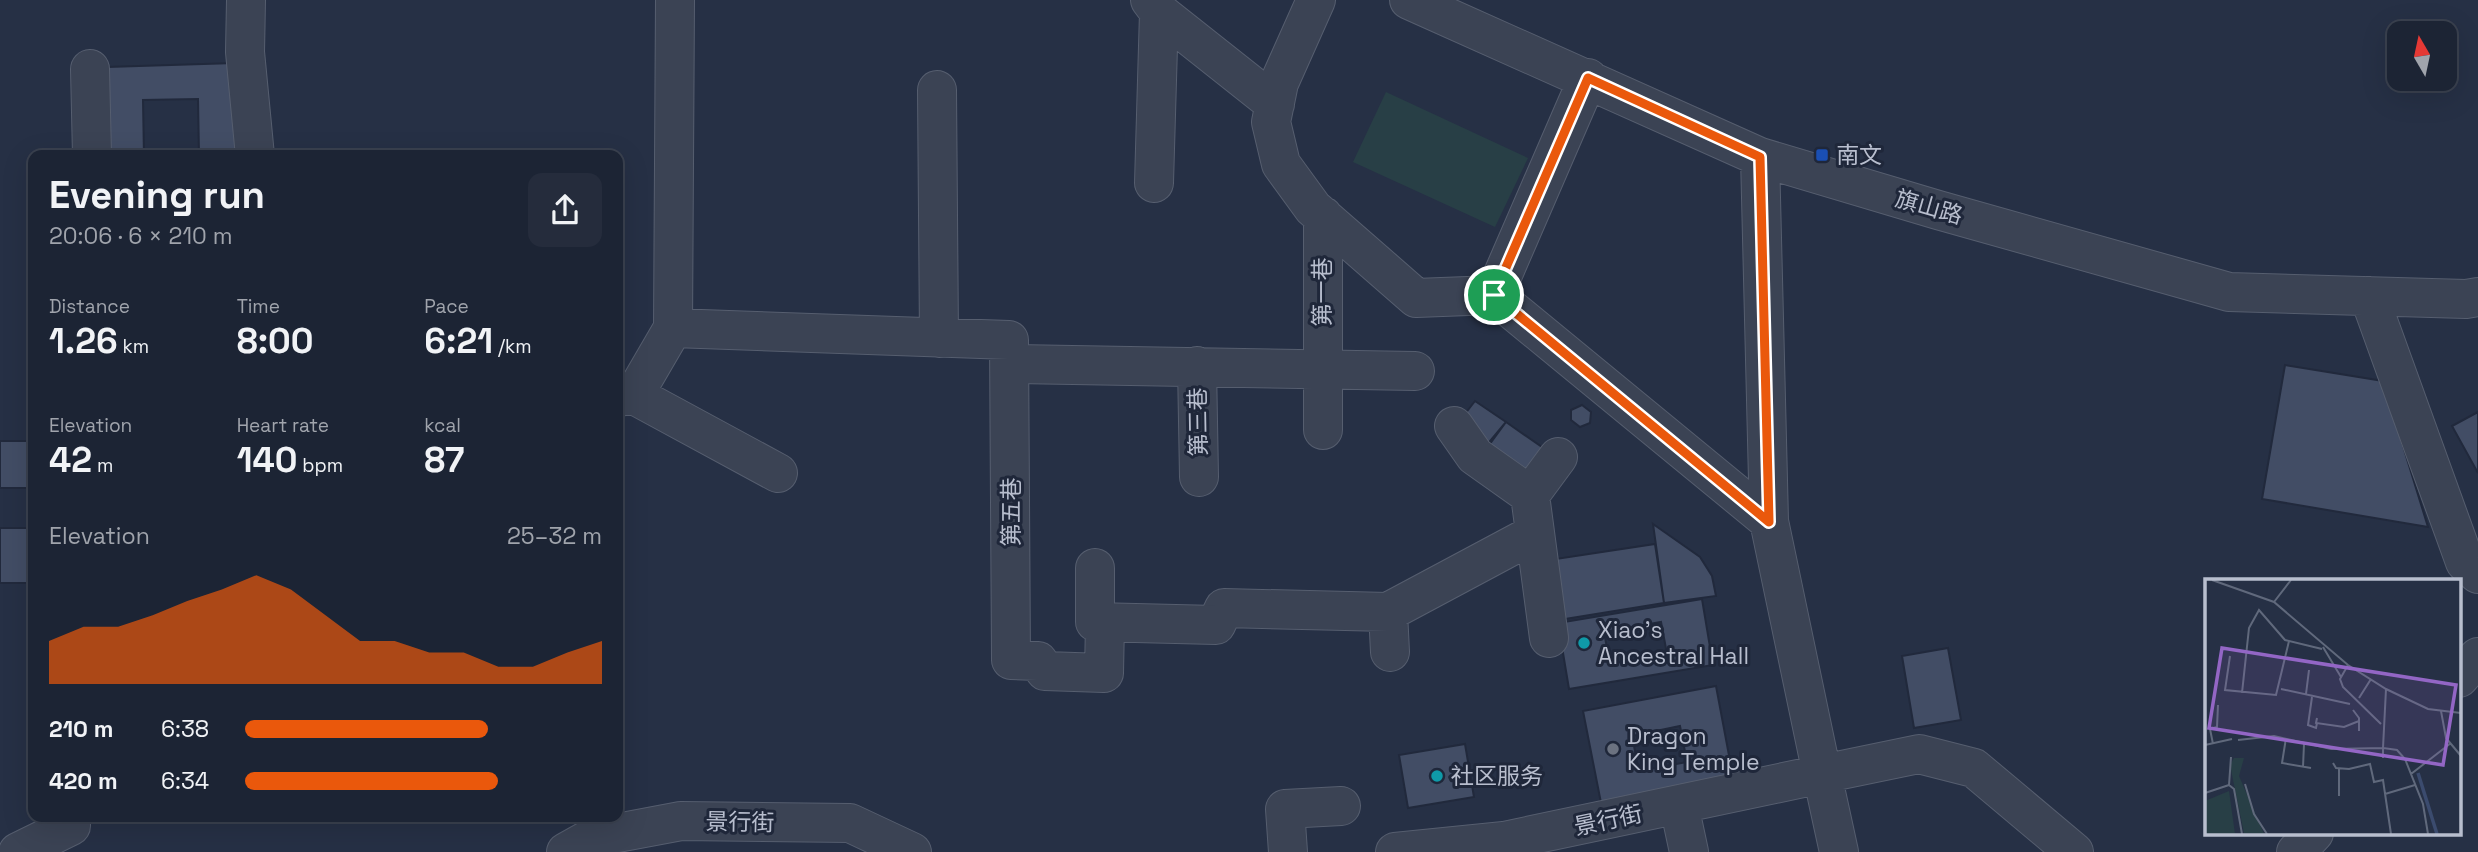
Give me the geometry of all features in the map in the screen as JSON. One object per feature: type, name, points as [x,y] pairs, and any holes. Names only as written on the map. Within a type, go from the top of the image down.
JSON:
[{"type":"street","points":[[246,0],[245,52],[254,150]]},
{"type":"street","points":[[675,0],[673,328],[626,396],[778,473]]},
{"type":"street","points":[[1317,0],[1279,83],[1271,122],[1280,164],[1313,208],[1416,298],[1494,295],[1769,522]]},
{"type":"street","name":"旗山路","points":[[1409,0],[1760,157],[2229,292],[2478,298]]},
{"type":"street","points":[[1155,6],[1275,104]]},
{"type":"street","points":[[1154,183],[1155,6]]},
{"type":"street","points":[[90,68],[92,150]]},
{"type":"street","points":[[1494,295],[1588,78]]},
{"type":"street","points":[[937,90],[939,338]]},
{"type":"street","points":[[1760,157],[1769,522],[1839,852]]},
{"type":"street","name":"笰一巷","points":[[1322,430],[1323,216]]},
{"type":"street","points":[[2369,296],[2465,562],[2478,574]]},
{"type":"street","points":[[673,328],[1009,340],[1010,364],[1415,371]]},
{"type":"street","name":"笰五巷","points":[[1010,364],[1011,660],[1038,661],[1045,671],[1104,673],[1105,622]]},
{"type":"street","name":"笰三巷","points":[[1197,366],[1199,477]]},
{"type":"street","points":[[1454,426],[1475,456],[1530,495]]},
{"type":"street","points":[[1549,638],[1530,495],[1558,457]]},
{"type":"street","points":[[1095,568],[1095,622],[1216,625],[1224,608],[1243,594],[1310,597],[1388,612],[1534,534]]},
{"type":"street","points":[[1388,612],[1390,652]]},
{"type":"street","points":[[2460,677],[2478,657]]},
{"type":"street","name":"景行街","points":[[1395,852],[1558,842],[1679,805],[1919,754],[1974,768],[2074,852]]},
{"type":"street","points":[[1679,805],[1689,852]]},
{"type":"street","points":[[1288,852],[1285,808],[1341,806]]},
{"type":"street","name":"景行街","points":[[566,852],[591,838],[681,821],[805,837],[850,823],[912,852]]},
{"type":"street","points":[[18,852],[71,826],[71,822]]},
{"type":"street","points":[[2296,852],[2313,834]]},
{"type":"shaded area","points":[[1386,92],[1528,158],[1495,227],[1353,162]]},
{"type":"building","points":[[235,63],[238,150],[199,150],[198,99],[143,100],[144,150],[109,150],[107,67]]},
{"type":"building","points":[[2285,365],[2383,381],[2428,527],[2262,499]]},
{"type":"building","points":[[1475,401],[1506,422],[1486,446],[1458,423]]},
{"type":"building","points":[[1582,405],[1591,412],[1590,423],[1580,427],[1571,420],[1571,410]]},
{"type":"building","points":[[2478,412],[2478,473],[2452,426]]},
{"type":"building","points":[[1506,422],[1552,454],[1531,484],[1484,452]]},
{"type":"building","points":[[0,441],[28,441],[28,488],[0,488]]},
{"type":"building","points":[[1653,524],[1700,557],[1712,576],[1716,596],[1664,603]]},
{"type":"building","points":[[0,528],[28,528],[28,583],[0,583]]},
{"type":"building","points":[[1655,544],[1664,603],[1559,620],[1549,560]]},
{"type":"building","name":"Xiao's Ancestral Hall","points":[[1702,599],[1713,665],[1569,689],[1558,623]],"holes":[[[1661,622],[1667,654],[1610,664],[1604,632]]]},
{"type":"building","points":[[1948,648],[1961,720],[1914,728],[1902,656]]},
{"type":"building","name":"Dragon King Temple","points":[[1716,686],[1734,782],[1602,808],[1583,711]],"holes":[[[1680,726],[1687,762],[1639,771],[1632,736]]]},
{"type":"building","name":"社区服务","points":[[1465,744],[1474,797],[1408,808],[1399,755]]},
{"type":"place","name":"南文","points":[[1822,155]]},
{"type":"place","name":"Xiao's Ancestral Hall","points":[[1584,643]]},
{"type":"place","name":"Dragon King Temple","points":[[1613,749]]},
{"type":"place","name":"社区服务","points":[[1437,776]]},
{"type":"route","points":[[1588,78],[1760,157],[1769,522],[1494,295],[1588,78]]}]
